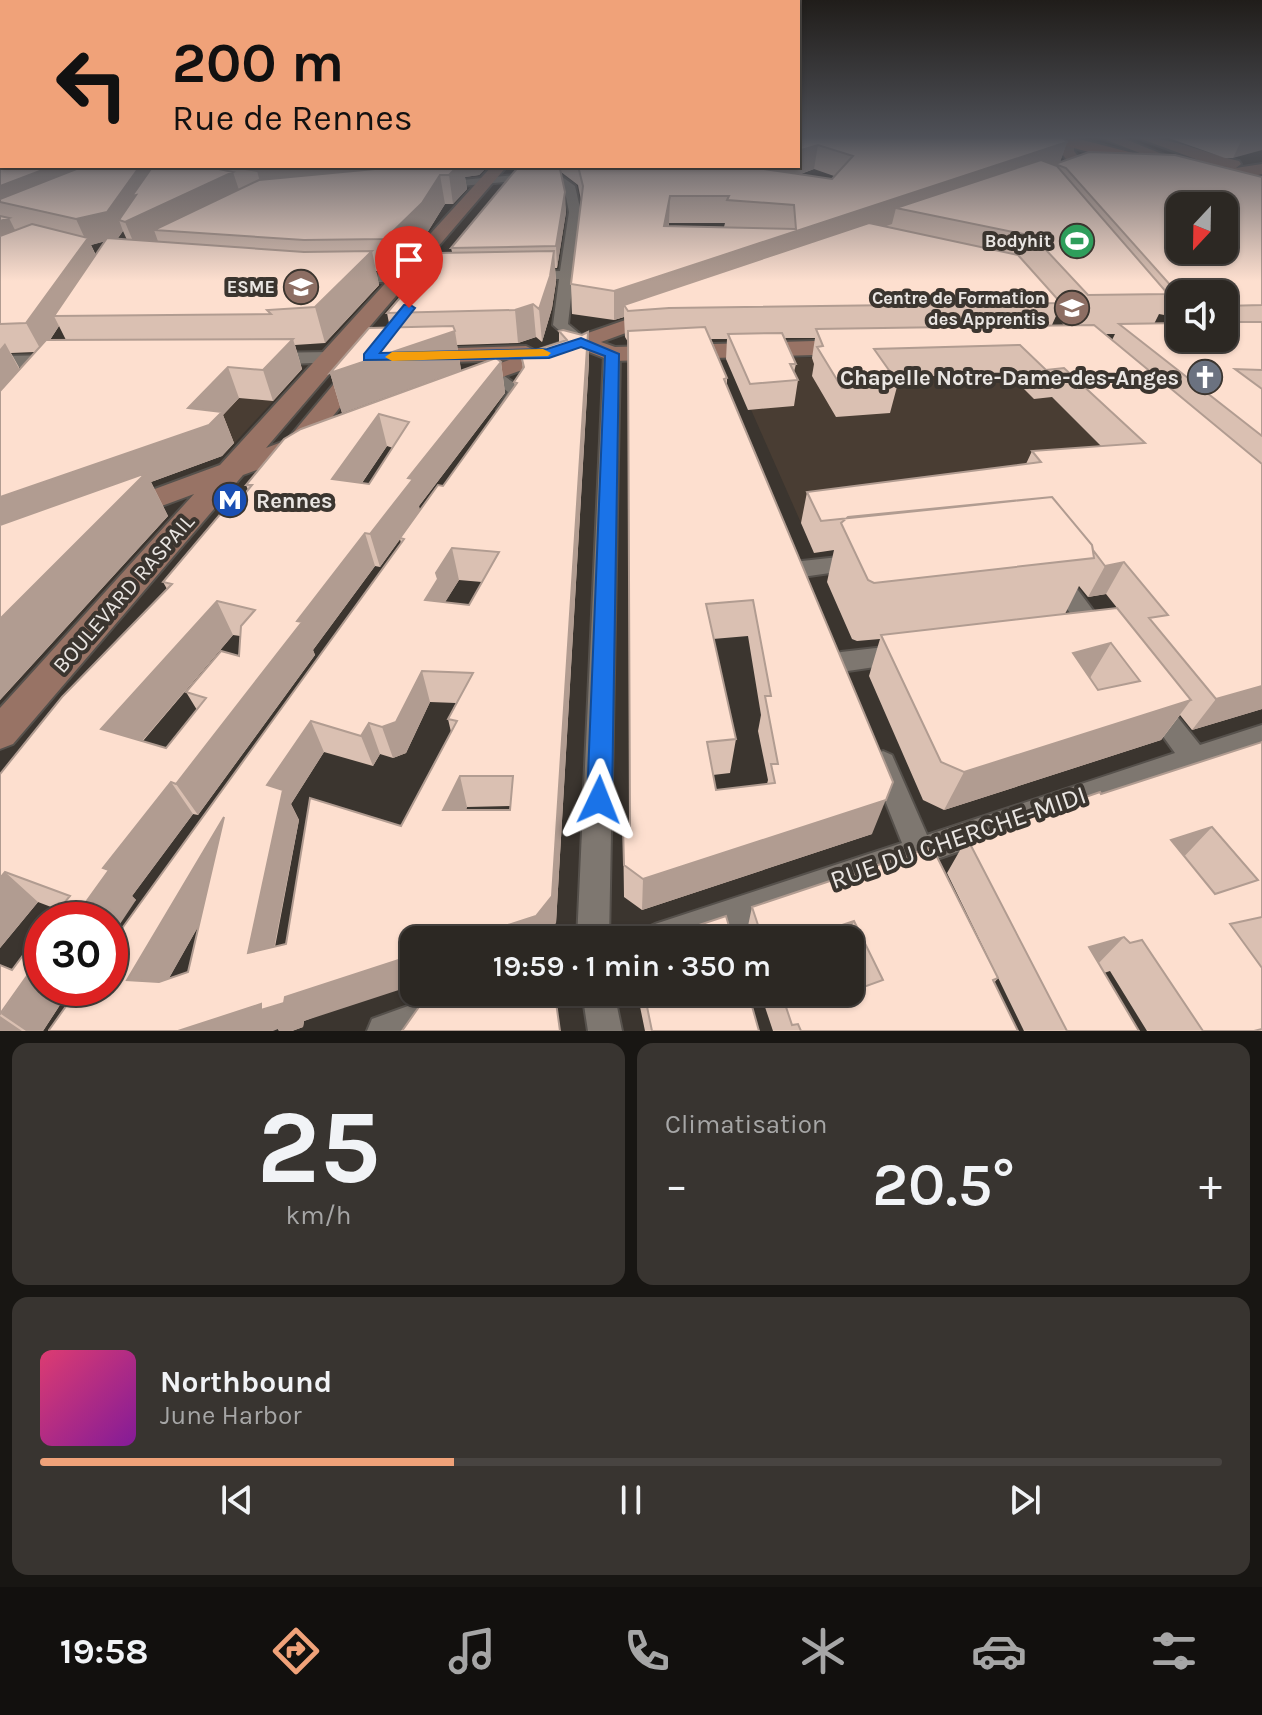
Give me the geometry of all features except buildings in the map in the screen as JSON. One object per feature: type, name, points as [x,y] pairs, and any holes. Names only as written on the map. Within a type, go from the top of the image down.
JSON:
[{"type":"main road","name":"BOULEVARD RASPAIL","points":[[0,733],[483,185]]},
{"type":"main road","points":[[498,198],[509,185]]},
{"type":"main road","points":[[416,299],[445,272]]},
{"type":"main road","points":[[452,388],[681,307]]},
{"type":"main road","points":[[581,342],[612,354],[876,346]]},
{"type":"main road","points":[[331,358],[549,353]]},
{"type":"main road","points":[[257,492],[381,355]]},
{"type":"main road","points":[[465,356],[475,359],[493,373]]},
{"type":"main road","points":[[97,521],[338,430]]},
{"type":"street","points":[[431,186],[439,185]]},
{"type":"street","points":[[568,185],[575,212],[560,325],[581,342]]},
{"type":"street","points":[[330,279],[401,278],[445,272]]},
{"type":"street","points":[[515,276],[567,275]]},
{"type":"street","points":[[31,387],[67,340]]},
{"type":"street","points":[[710,349],[720,373]]},
{"type":"street","points":[[593,926],[612,354]]},
{"type":"street","points":[[248,359],[331,358]]},
{"type":"street","points":[[0,362],[80,362]]},
{"type":"street","points":[[489,435],[517,394],[493,373]]},
{"type":"street","points":[[1041,556],[1115,655]]},
{"type":"street","points":[[812,594],[798,561],[879,561]]},
{"type":"street","points":[[1064,633],[1096,631]]},
{"type":"street","points":[[853,691],[837,653],[922,651]]},
{"type":"street","points":[[1142,690],[1194,758]]},
{"type":"street","points":[[871,734],[942,902]]},
{"type":"street","name":"RUE DU CHERCHE-MIDI","points":[[696,926],[1262,736]]},
{"type":"street","points":[[389,1030],[458,1006]]},
{"type":"street","points":[[601,1006],[605,1031]]},
{"type":"shaded area","points":[[1009,354],[1129,474],[802,525],[730,362],[734,359]]},
{"type":"shaded area","points":[[217,388],[278,396],[229,449],[164,442]]},
{"type":"slow traffic","points":[[392,357],[543,353]]},
{"type":"place","name":"Bodyhit","points":[[1077,241]]},
{"type":"place","name":"ESME","points":[[301,287]]},
{"type":"place","name":"Centre de Formation des Apprentis","points":[[1072,308]]},
{"type":"place","name":"Chapelle Notre-Dame-des-Anges","points":[[1205,377]]},
{"type":"place","name":"Rennes","points":[[230,500]]},
{"type":"route","points":[[409,308],[369,357],[549,353],[581,342],[612,354],[599,800]]}]
